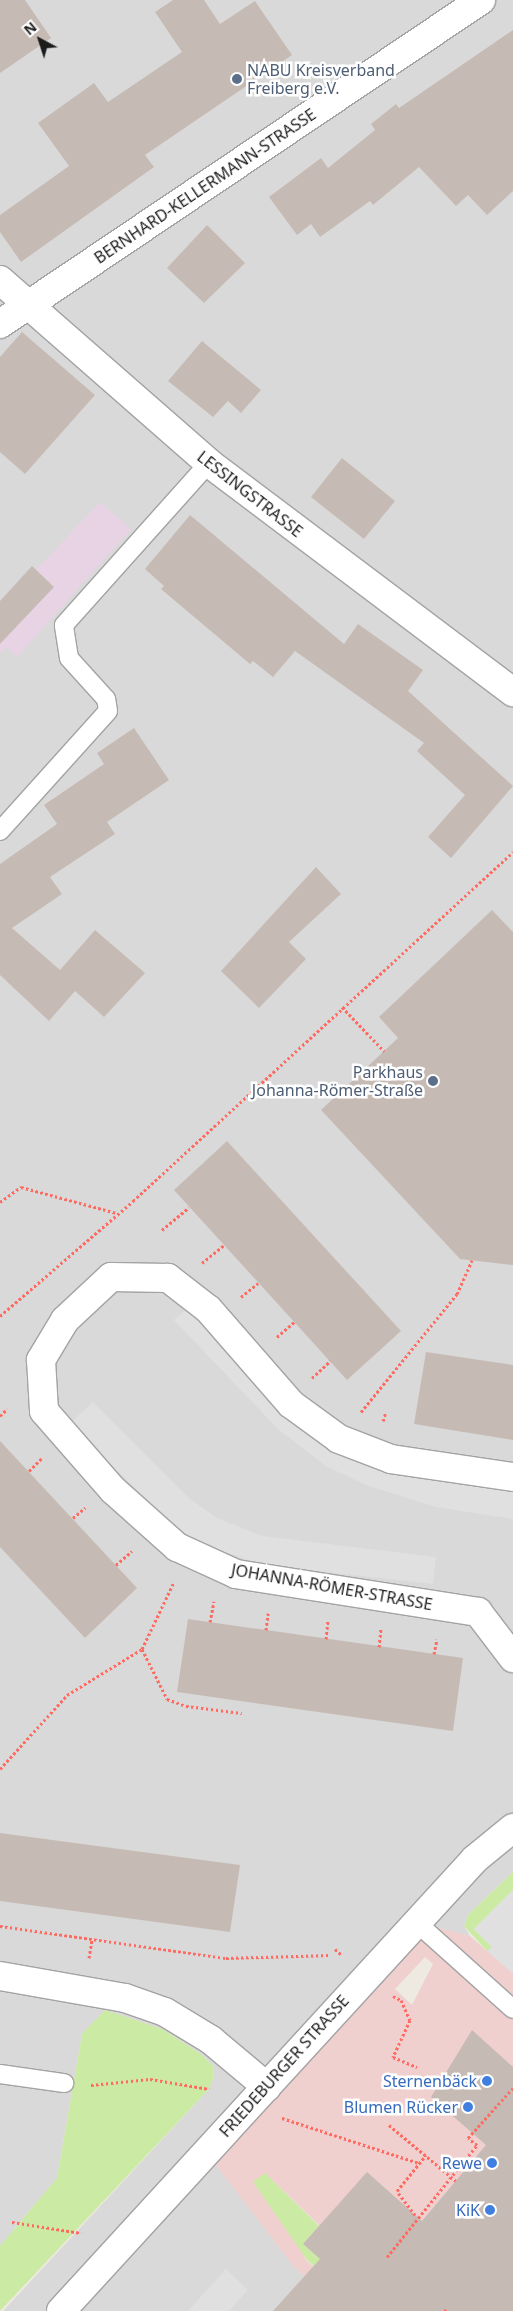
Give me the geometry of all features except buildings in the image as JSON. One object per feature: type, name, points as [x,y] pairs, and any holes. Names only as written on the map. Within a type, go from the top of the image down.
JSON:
[{"type":"street","name":"BERNHARD-KELLERMANN-STRASSE","points":[[0,324],[481,0]]},
{"type":"street","name":"LESSINGSTRASSE","points":[[0,280],[208,463],[513,692]]},
{"type":"street","name":"JOHANNA-RÖMER-STRASSE","points":[[513,1477],[391,1459],[339,1440],[291,1404],[208,1309],[168,1278],[112,1277],[65,1320],[41,1360],[44,1411],[113,1490],[177,1547],[236,1574],[478,1612],[513,1658]]},
{"type":"street","name":"FRIEDEBURGER STRASSE","points":[[62,2311],[475,1858],[513,1828]]},
{"type":"street","points":[[0,1976],[125,1998],[166,2012],[211,2040],[258,2096]]},
{"type":"lane","points":[[0,831],[108,711],[106,699],[69,658],[64,624],[208,463]]},
{"type":"lane","points":[[416,1922],[513,2009]]},
{"type":"lane","points":[[0,2074],[64,2082]]},
{"type":"path","points":[[0,1316],[118,1214],[513,852]]},
{"type":"path","points":[[342,1007],[384,1051]]},
{"type":"path","points":[[0,1202],[21,1187],[118,1214]]},
{"type":"path","points":[[162,1230],[189,1207]]},
{"type":"path","points":[[198,1267],[224,1245]]},
{"type":"path","points":[[339,1440],[457,1294],[472,1260]]},
{"type":"path","points":[[233,1304],[258,1282]]},
{"type":"path","points":[[286,1329],[294,1322]]},
{"type":"path","points":[[306,1383],[330,1361]]},
{"type":"path","points":[[0,1416],[7,1409]]},
{"type":"path","points":[[28,1471],[45,1456]]},
{"type":"path","points":[[73,1518],[87,1506]]},
{"type":"path","points":[[116,1565],[129,1554]]},
{"type":"path","points":[[0,1769],[67,1695],[142,1649],[177,1576]]},
{"type":"path","points":[[210,1622],[213,1608]]},
{"type":"path","points":[[326,1632],[326,1639]]},
{"type":"path","points":[[142,1649],[167,1699],[186,1706],[242,1713]]},
{"type":"path","points":[[0,1926],[226,1958],[330,1956]]},
{"type":"path","points":[[88,1963],[92,1938]]},
{"type":"path","points":[[64,2082],[83,2086],[150,2079],[209,2089]]},
{"type":"path","points":[[387,2257],[477,2145],[468,2138],[513,2088]]},
{"type":"path","points":[[258,2096],[419,2163]]},
{"type":"path","points":[[388,2125],[456,2180]]},
{"type":"path","points":[[415,2215],[397,2191],[426,2155]]},
{"type":"path","points":[[12,2222],[81,2233]]},
{"type":"shaded area","points":[[0,0],[513,0],[513,1872],[468,1915],[464,1926],[470,1936],[416,1922],[206,2152],[295,2268],[343,2311],[3,2311],[209,2089],[214,2076],[213,2066],[201,2054],[162,2029],[105,2010],[82,2034],[57,2178],[0,2246]]},
{"type":"shaded area","points":[[100,502],[131,529],[17,657],[6,647],[0,654],[0,601],[32,566],[36,570]]},
{"type":"shaded area","points":[[194,1303],[292,1412],[513,1486],[513,1519],[436,1507],[366,1485],[326,1466],[278,1429],[174,1320]]},
{"type":"shaded area","points":[[93,1402],[190,1499],[217,1518],[262,1536],[436,1557],[433,1584],[263,1565],[199,1543],[169,1521],[69,1424]]},
{"type":"shaded area","points":[[513,1890],[513,2311],[303,2244],[319,2225],[265,2173],[306,2260],[364,2311],[343,2311],[295,2268],[206,2152],[416,1922],[470,1936],[487,1951]],"holes":[[[425,1957],[433,1964],[412,2005],[395,1989]]]},
{"type":"shaded area","points":[[513,1890],[513,1974],[487,1951],[492,1947],[474,1929]]},
{"type":"shaded area","points":[[226,2269],[248,2290],[229,2311],[188,2311]]},
{"type":"green space","points":[[513,1872],[513,1890],[474,1929],[492,1947],[487,1951],[464,1926],[468,1915]]},
{"type":"green space","points":[[105,2010],[162,2029],[201,2054],[213,2066],[214,2076],[209,2089],[0,2311],[0,2246],[57,2178],[82,2034]]},
{"type":"green space","points":[[265,2173],[319,2226],[303,2244],[381,2311],[364,2311],[307,2260],[253,2182]]},
{"type":"place","name":"NABU Kreisverband Freiberg e.V.","points":[[237,79]]},
{"type":"place","name":"Parkhaus Johanna-Römer-Straße","points":[[433,1081]]},
{"type":"place","name":"Sternenbäck","points":[[487,2081]]},
{"type":"place","name":"Blumen Rücker","points":[[468,2107]]},
{"type":"place","name":"Rewe","points":[[492,2163]]},
{"type":"place","name":"KiK","points":[[490,2210]]}]
